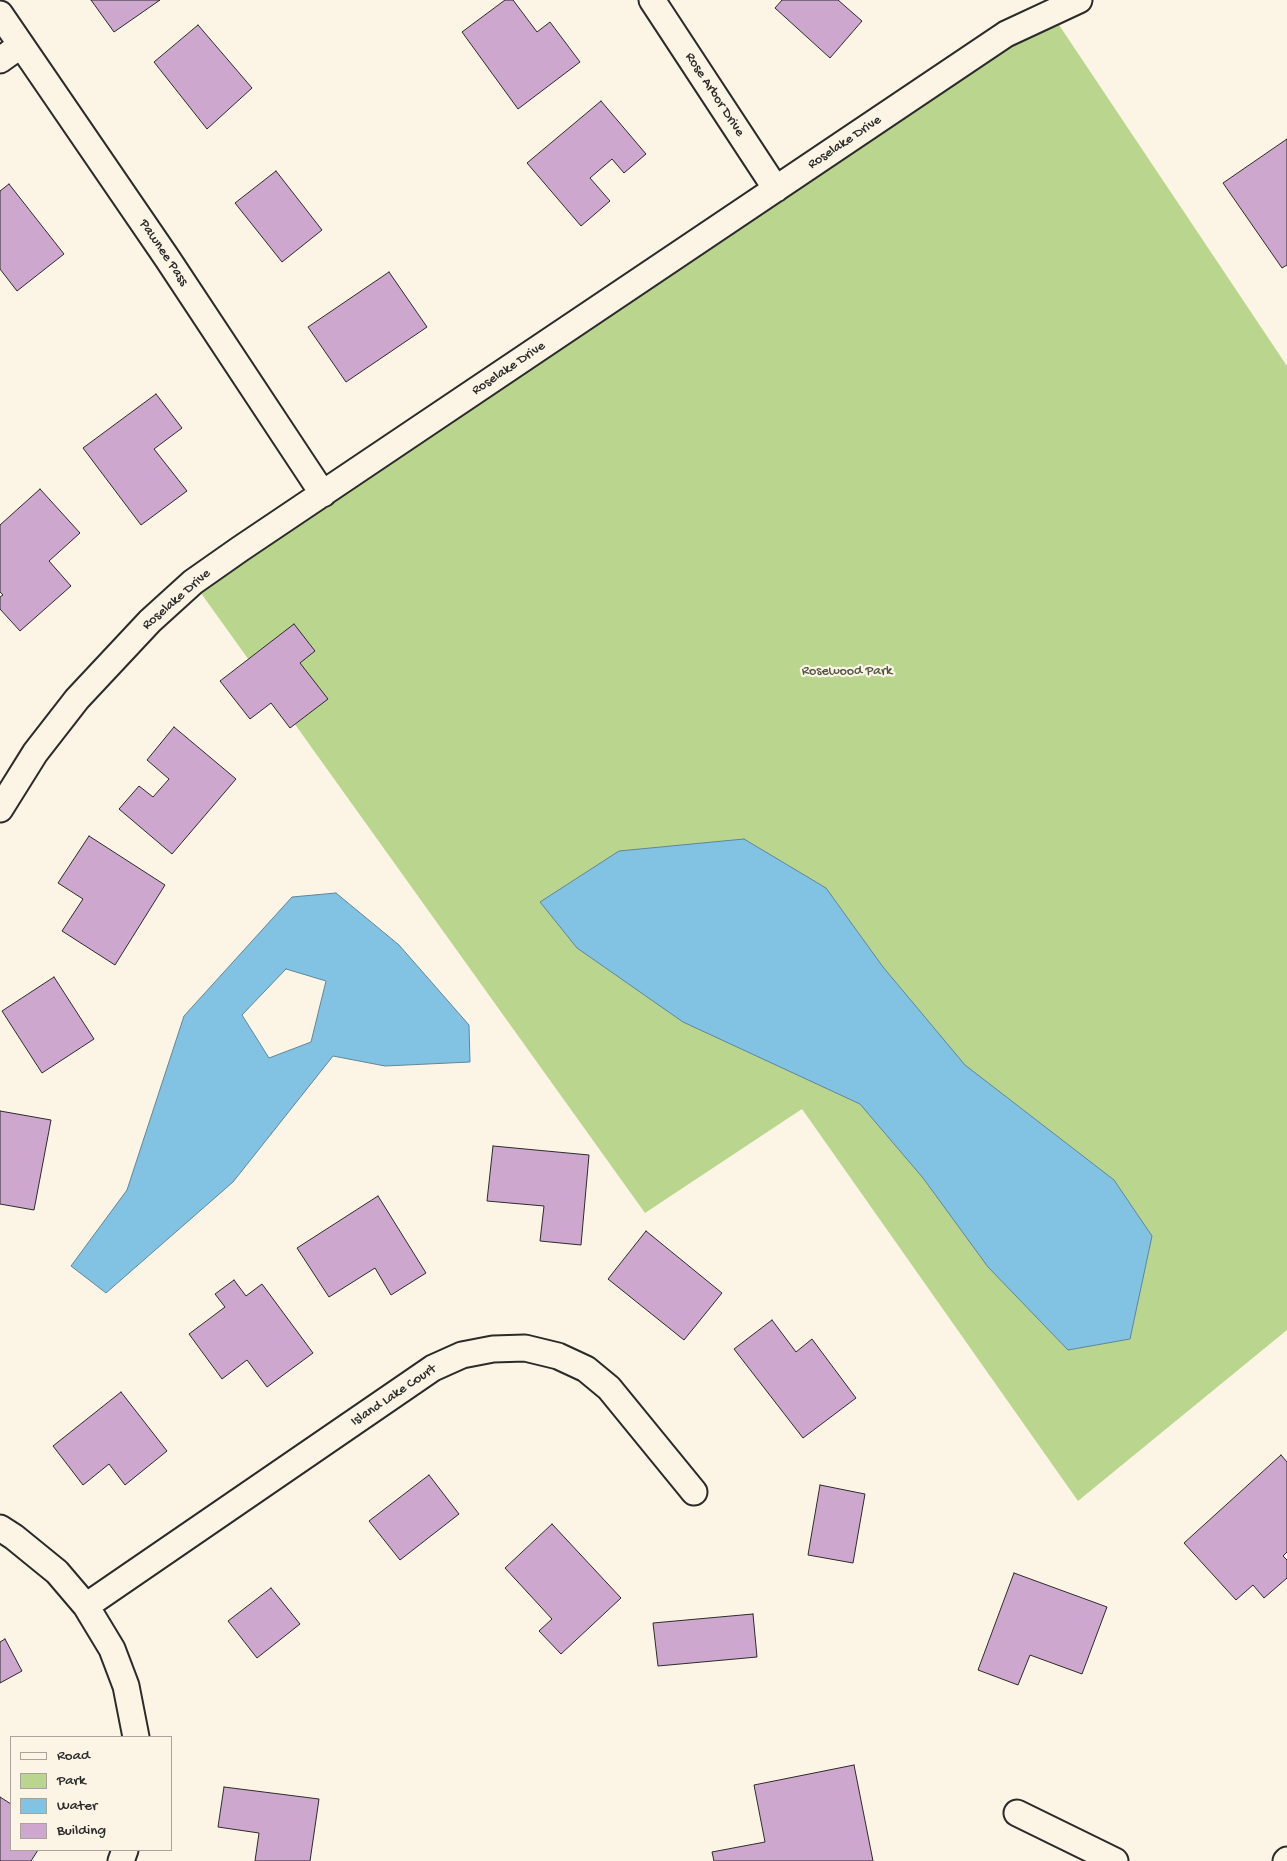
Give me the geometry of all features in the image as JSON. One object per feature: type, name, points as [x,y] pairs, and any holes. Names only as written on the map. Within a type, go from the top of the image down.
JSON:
[{"type":"street","name":"Rose Arbor Drive","points":[[652,0],[776,189]]},
{"type":"street","name":"Roselake Drive","points":[[0,809],[36,753],[77,699],[150,621],[193,582],[1006,34],[1079,0]]},
{"type":"street","name":"Pawnee Pass","points":[[0,14],[167,258],[323,494]]},
{"type":"street","points":[[0,60],[21,45]]},
{"type":"street","name":"Island Lake Court","points":[[86,1606],[433,1368],[462,1355],[494,1349],[526,1348],[558,1356],[586,1370],[609,1388],[694,1492]]},
{"type":"street","points":[[0,1528],[14,1536],[57,1572],[86,1606],[112,1650],[126,1686],[136,1736]]},
{"type":"street","points":[[1017,1813],[1116,1861]]},
{"type":"green space","name":"Rosewood Park","points":[[1051,13],[1287,366],[1287,1330],[1078,1501],[802,1109],[645,1213],[193,582]]},
{"type":"water","points":[[744,839],[826,888],[883,967],[965,1065],[1114,1180],[1152,1236],[1130,1339],[1068,1350],[988,1267],[923,1178],[860,1104],[683,1022],[577,948],[540,902],[619,851]]},
{"type":"water","points":[[336,893],[399,945],[469,1025],[470,1062],[385,1066],[333,1056],[233,1182],[106,1293],[71,1266],[127,1190],[184,1016],[292,897]],"holes":[[[286,969],[326,981],[311,1042],[269,1058],[242,1015]]]},
{"type":"building","points":[[91,0],[160,0],[114,32]]},
{"type":"building","points":[[505,0],[513,0],[537,32],[550,22],[580,62],[518,109],[462,32]]},
{"type":"building","points":[[782,0],[838,0],[862,21],[830,58],[775,8]]},
{"type":"building","points":[[198,25],[252,88],[207,129],[154,62]]},
{"type":"building","points":[[601,101],[646,154],[624,173],[612,159],[590,178],[610,201],[581,226],[527,163]]},
{"type":"building","points":[[1287,139],[1287,265],[1282,268],[1223,183]]},
{"type":"building","points":[[276,171],[322,230],[282,262],[235,203]]},
{"type":"building","points":[[9,184],[64,254],[17,291],[0,269],[0,191]]},
{"type":"building","points":[[389,272],[427,327],[346,382],[308,327]]},
{"type":"building","points":[[156,394],[182,428],[154,449],[187,491],[141,525],[83,448]]},
{"type":"building","points":[[40,489],[80,533],[49,561],[71,586],[20,631],[0,609],[0,597],[3,595],[0,592],[0,525]]},
{"type":"building","points":[[294,624],[315,651],[300,663],[328,699],[290,728],[271,703],[250,719],[220,681]]},
{"type":"building","points":[[174,727],[236,779],[172,854],[119,809],[139,786],[153,797],[169,779],[147,760]]},
{"type":"building","points":[[89,836],[165,885],[115,965],[62,931],[83,899],[58,883]]},
{"type":"building","points":[[54,977],[94,1039],[42,1073],[2,1011]]},
{"type":"building","points":[[0,1111],[51,1120],[34,1210],[0,1204]]},
{"type":"building","points":[[493,1146],[589,1155],[581,1245],[540,1241],[544,1206],[487,1201]]},
{"type":"building","points":[[378,1196],[426,1273],[391,1295],[375,1268],[329,1297],[297,1248]]},
{"type":"building","points":[[646,1231],[722,1293],[684,1340],[608,1279]]},
{"type":"building","points":[[234,1280],[246,1296],[262,1284],[313,1353],[267,1387],[247,1360],[222,1379],[189,1334],[225,1307],[215,1294]]},
{"type":"building","points":[[772,1320],[796,1352],[812,1339],[856,1398],[803,1438],[734,1349]]},
{"type":"building","points":[[121,1392],[167,1451],[125,1485],[109,1464],[83,1485],[53,1446]]},
{"type":"building","points":[[1281,1455],[1287,1462],[1287,1552],[1283,1556],[1287,1560],[1287,1578],[1264,1598],[1253,1585],[1236,1600],[1184,1543]]},
{"type":"building","points":[[429,1475],[459,1514],[400,1560],[369,1521]]},
{"type":"building","points":[[820,1485],[865,1494],[853,1563],[808,1555]]},
{"type":"building","points":[[552,1524],[621,1598],[561,1654],[539,1631],[552,1619],[505,1568]]},
{"type":"building","points":[[1014,1573],[1107,1607],[1082,1674],[1030,1655],[1018,1685],[978,1670]]},
{"type":"building","points":[[271,1588],[300,1624],[257,1658],[228,1621]]},
{"type":"building","points":[[753,1614],[757,1657],[658,1666],[653,1623]]},
{"type":"building","points":[[5,1639],[22,1671],[0,1683],[0,1642]]},
{"type":"building","points":[[854,1765],[873,1861],[714,1861],[712,1852],[765,1842],[754,1785]]},
{"type":"building","points":[[224,1787],[319,1799],[310,1861],[255,1861],[259,1833],[218,1827]]},
{"type":"building","points":[[0,1797],[10,1803],[10,1851],[37,1851],[31,1861],[0,1861]]}]
